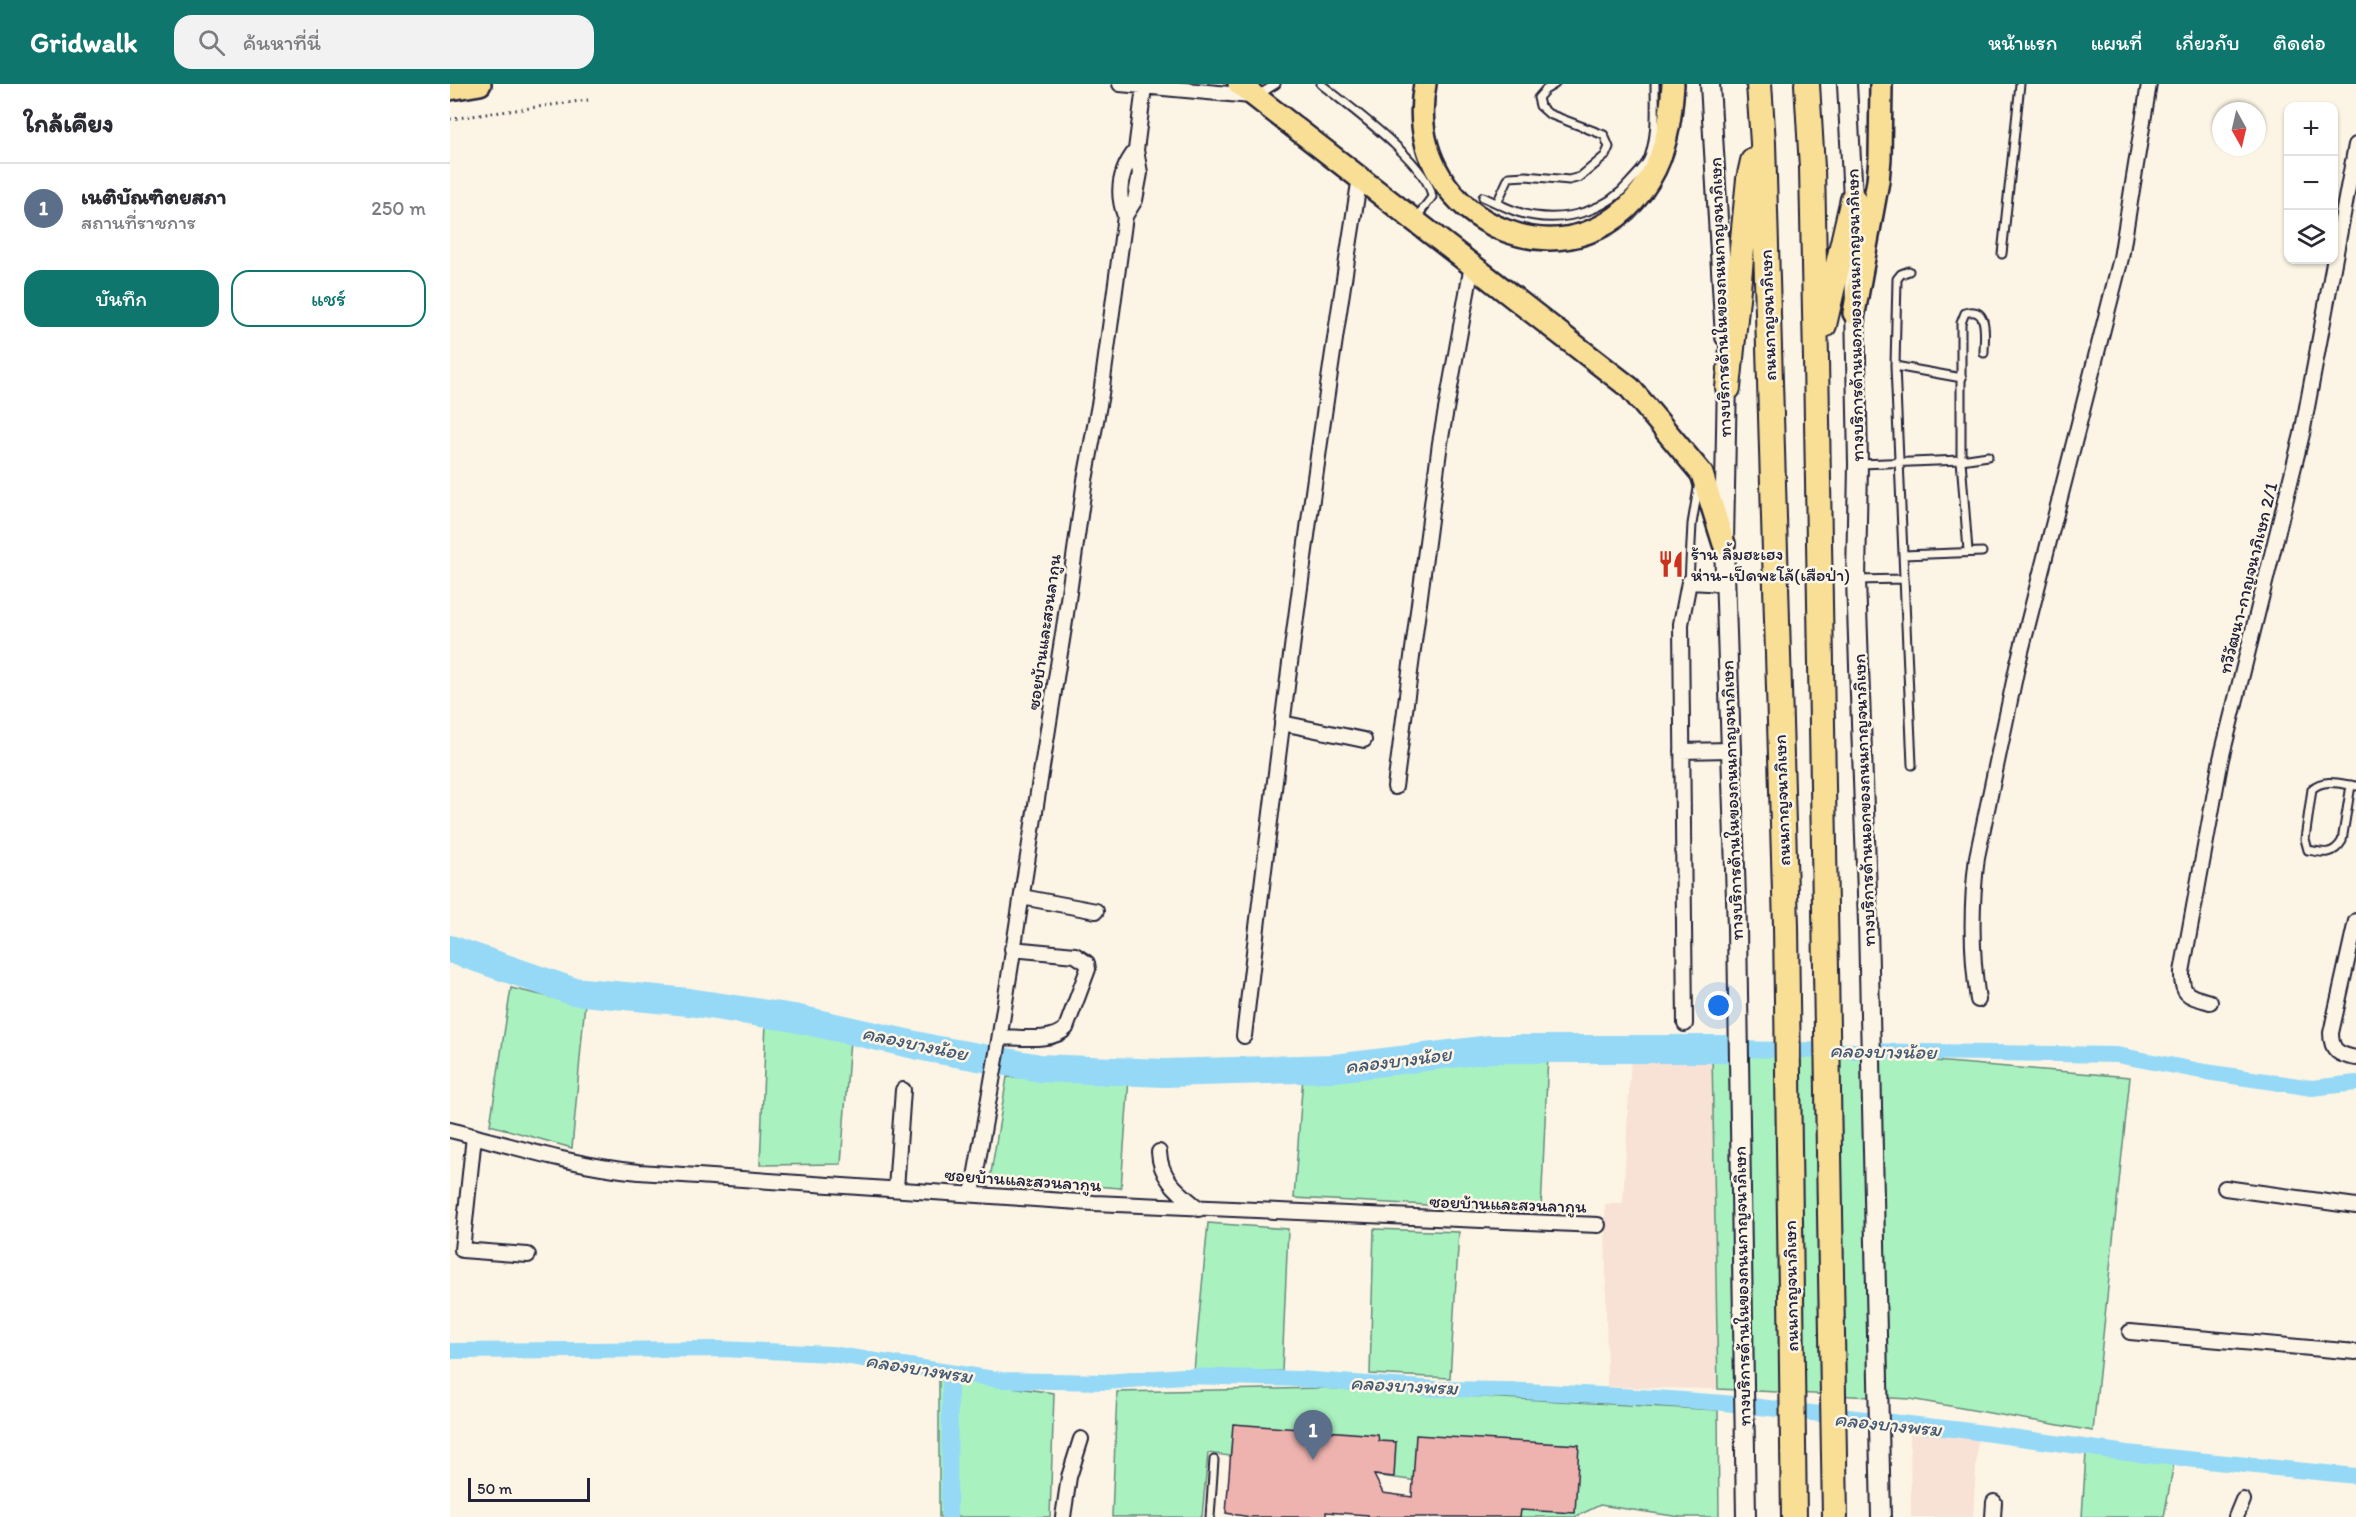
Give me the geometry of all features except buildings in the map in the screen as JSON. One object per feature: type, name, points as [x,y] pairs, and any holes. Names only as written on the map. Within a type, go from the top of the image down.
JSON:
[{"type":"highway","name":"ถนนกาญจนาภิเษก","points":[[1759,84],[1763,143],[1786,926],[1794,1517]]},
{"type":"highway","points":[[1807,84],[1812,168],[1816,359],[1835,1517]]},
{"type":"highway","points":[[1728,388],[1749,179],[1753,159],[1763,143]]},
{"type":"highway","points":[[1816,359],[1853,199]]},
{"type":"main road","points":[[450,89],[480,84]]},
{"type":"main road","points":[[1425,84],[1422,105],[1425,142],[1430,157],[1446,187],[1457,200],[1487,223],[1507,232],[1547,240],[1561,240],[1594,230],[1612,219],[1641,191],[1655,169],[1664,147],[1669,128],[1673,84]]},
{"type":"main road","name":"ทางบริการด้านในของถนนกาญจนาภิเษก","points":[[1710,84],[1728,388],[1725,544],[1737,928],[1746,1516]]},
{"type":"main road","name":"ทางบริการด้านนอกของถนนกาญจนาภิเษก","points":[[1847,84],[1853,199],[1858,464],[1856,580],[1868,923],[1881,1517]]},
{"type":"main road","points":[[1854,313],[1878,181],[1881,84]]},
{"type":"main road","points":[[1248,90],[1630,388],[1702,474],[1725,544]]},
{"type":"street","points":[[1120,84],[1205,90],[1248,90]]},
{"type":"street","points":[[1977,1000],[1972,940],[1977,857],[2017,667],[2121,258],[2149,84]]},
{"type":"street","name":"ซอยบ้านและสวนลากูน","points":[[972,1194],[1022,897],[1065,621],[1084,480],[1101,394],[1125,216],[1119,195],[1124,169],[1136,150],[1144,87]]},
{"type":"street","name":"ทวีวัฒนา-กาญจนาภิเษก 2/1","points":[[2210,1002],[2190,996],[2184,992],[2181,984],[2197,879],[2221,759],[2302,434],[2356,145]]},
{"type":"street","points":[[1244,1036],[1282,723],[1337,318],[1360,177]]},
{"type":"street","points":[[1395,788],[1440,443],[1472,265]]},
{"type":"street","points":[[1685,1024],[1681,624],[1689,582],[1726,584]]},
{"type":"street","points":[[1282,723],[1364,740]]},
{"type":"street","points":[[1682,751],[1730,750]]},
{"type":"street","points":[[1022,897],[1096,911]]},
{"type":"street","points":[[2356,921],[2353,949],[2331,1033],[2331,1046],[2337,1052],[2356,1058]]},
{"type":"street","points":[[1000,1037],[1056,1035],[1062,1032],[1066,1028],[1088,969],[1087,963],[1076,955],[1012,949]]},
{"type":"street","points":[[896,1189],[903,1090]]},
{"type":"street","name":"ซอยบ้านและสวนลากูน","points":[[450,1130],[602,1169],[1199,1209],[1598,1225]]},
{"type":"street","points":[[474,1136],[456,1250],[528,1255]]},
{"type":"street","points":[[1159,1152],[1164,1174],[1173,1186],[1199,1209]]},
{"type":"street","points":[[2225,1188],[2356,1206]]},
{"type":"street","points":[[2130,1332],[2356,1352]]},
{"type":"street","points":[[1063,1517],[1069,1477],[1081,1439]]},
{"type":"street","points":[[2236,1517],[2244,1500]]},
{"type":"street","points":[[1993,1517],[1994,1502]]},
{"type":"lane","points":[[1248,90],[1276,84]]},
{"type":"lane","points":[[1321,84],[1399,149],[1426,179],[1432,197],[1414,219]]},
{"type":"lane","points":[[1497,203],[1509,177],[1526,176],[1569,180],[1580,177],[1605,156],[1608,147],[1604,135],[1549,114],[1540,106],[1538,98],[1555,84]]},
{"type":"lane","points":[[1483,197],[1534,216],[1565,217],[1595,208],[1619,196],[1648,160],[1654,139],[1655,84]]},
{"type":"lane","points":[[2002,254],[2020,84]]},
{"type":"lane","points":[[1909,271],[1900,274],[1898,279],[1895,366],[1912,765]]},
{"type":"lane","points":[[1968,552],[1961,460],[1961,323],[1965,313],[1971,311],[1979,313],[1984,318],[1984,352]]},
{"type":"lane","points":[[1895,366],[1962,378]]},
{"type":"lane","points":[[1858,464],[1961,460],[1988,456]]},
{"type":"lane","points":[[1689,582],[1692,524],[1696,492],[1702,474]]},
{"type":"lane","points":[[1903,555],[1982,552]]},
{"type":"lane","points":[[1856,580],[1904,579]]},
{"type":"lane","points":[[2325,782],[2353,786],[2342,842],[2335,852],[2308,850],[2305,839],[2312,789],[2325,782]]},
{"type":"lane","points":[[1210,1517],[1214,1460]]},
{"type":"path","points":[[450,119],[588,99]]},
{"type":"shaded area","points":[[1712,1054],[1718,1389],[1607,1387],[1605,1204],[1623,1204],[1631,1055]]},
{"type":"shaded area","points":[[1910,1433],[1978,1437],[1973,1517],[1911,1517]]},
{"type":"green space","points":[[511,988],[567,1001],[585,1002],[572,1148],[490,1125]]},
{"type":"green space","points":[[766,1022],[791,1025],[850,1039],[841,1164],[760,1165]]},
{"type":"green space","points":[[1494,1054],[1548,1055],[1541,1211],[1294,1198],[1303,1076]]},
{"type":"green space","points":[[1712,1054],[1898,1058],[2130,1077],[2093,1431],[1910,1399],[1718,1389]]},
{"type":"green space","points":[[1007,1077],[1084,1080],[1129,1078],[1121,1188],[990,1179]]},
{"type":"green space","points":[[1208,1223],[1288,1229],[1282,1371],[1194,1371]]},
{"type":"green space","points":[[1374,1229],[1459,1232],[1450,1378],[1370,1374]]},
{"type":"green space","points":[[939,1377],[1054,1393],[1050,1517],[939,1517]]},
{"type":"green space","points":[[1322,1388],[1718,1410],[1719,1517],[1680,1517],[1600,1505],[1575,1517],[1506,1517],[1507,1493],[1208,1453],[1202,1517],[1112,1517],[1117,1392]]},
{"type":"green space","points":[[2086,1453],[2174,1463],[2164,1517],[2082,1517]]},
{"type":"waterway","name":"คลองบางน้อย","points":[[450,949],[572,991],[689,1002],[794,1018],[933,1049],[1040,1068],[1164,1073],[1335,1068],[1491,1049],[1730,1049]]},
{"type":"waterway","name":"คลองบางน้อย","points":[[1730,1049],[2117,1055],[2206,1072],[2312,1088],[2356,1083]]},
{"type":"waterway","name":"คลองบางพรม","points":[[450,1351],[721,1349],[831,1354],[1001,1380],[1106,1382],[1182,1376],[1299,1379],[1437,1389],[1656,1398],[1724,1403],[1962,1430],[2127,1453],[2356,1476]]},
{"type":"waterway","points":[[949,1517],[950,1372]]},
{"type":"place","name":"ร้าน ลิ้มฮะเฮง ห่าน-เป็ดพะโล้(เสือป่า)","points":[[1671,564]]},
{"type":"place","name":"เนติบัณฑิตยสภา","points":[[1313,1460]]}]
